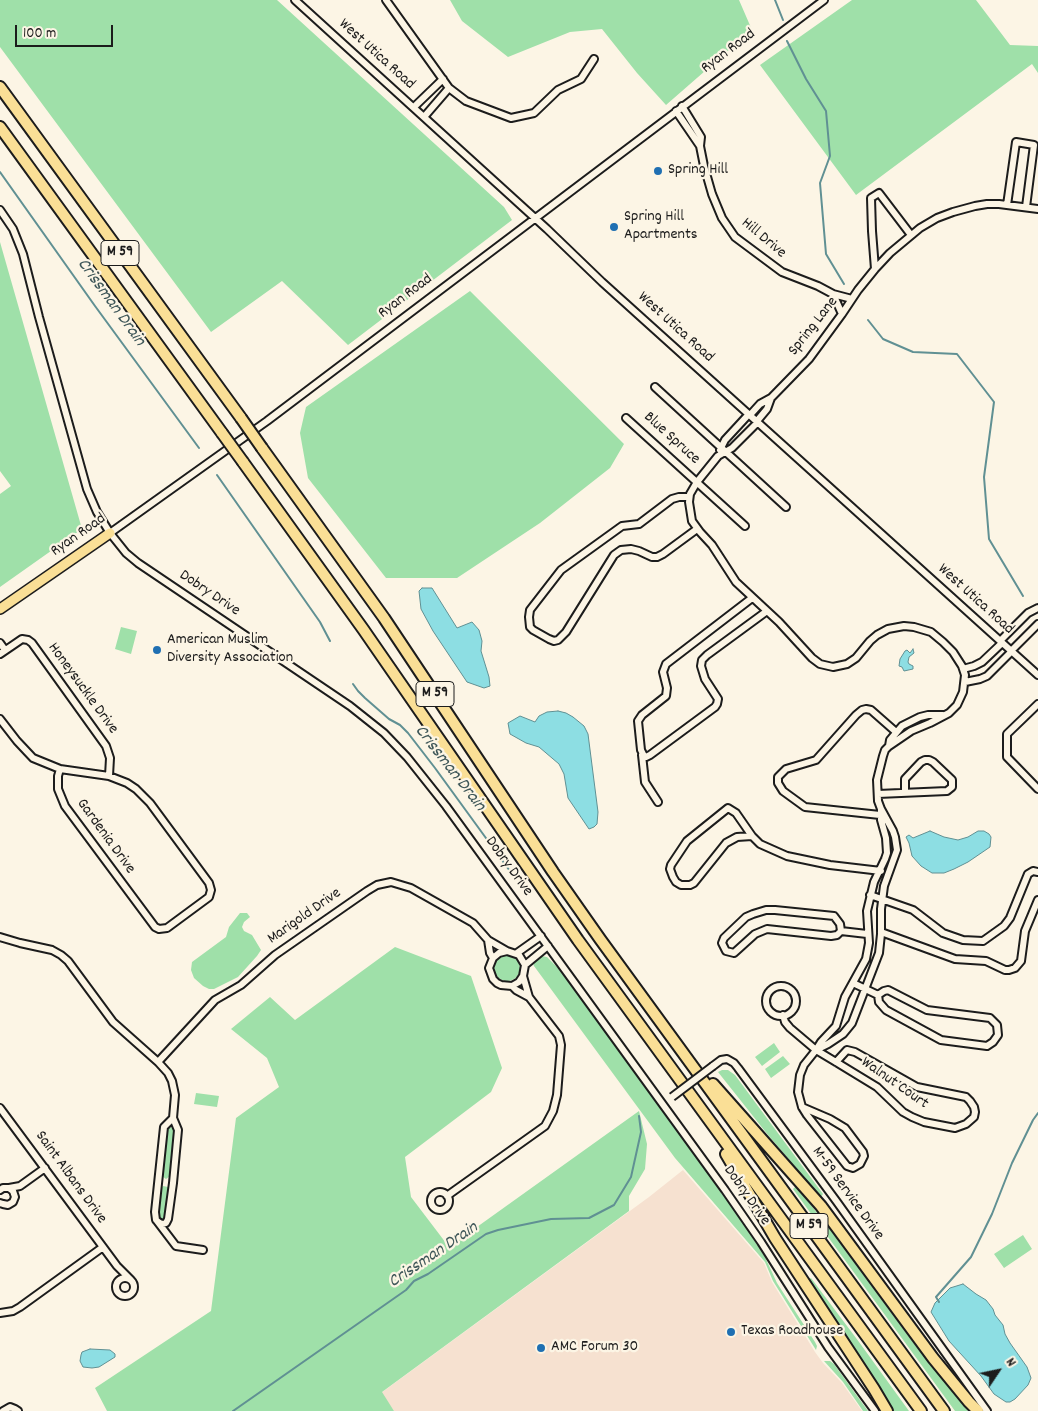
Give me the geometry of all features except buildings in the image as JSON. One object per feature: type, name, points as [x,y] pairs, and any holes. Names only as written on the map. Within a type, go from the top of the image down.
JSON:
[{"type":"highway","name":"M 59","points":[[0,87],[364,589],[562,886],[944,1411]]},
{"type":"highway","name":"M 59","points":[[0,127],[363,629],[578,940],[921,1411]]},
{"type":"highway","points":[[674,1042],[821,1206],[933,1358],[978,1411]]},
{"type":"highway","points":[[701,1110],[774,1238],[874,1388],[887,1411]]},
{"type":"main road","name":"Ryan Road","points":[[0,609],[110,532]]},
{"type":"street","name":"West Utica Road","points":[[295,0],[535,218],[602,282],[1038,676]]},
{"type":"street","points":[[386,0],[449,88],[466,101],[511,118],[534,113],[558,90],[581,79],[594,58]]},
{"type":"street","name":"Ryan Road","points":[[110,532],[267,420],[824,0]]},
{"type":"street","points":[[414,108],[443,79]]},
{"type":"street","points":[[424,117],[449,88]]},
{"type":"street","name":"Hill Drive","points":[[682,106],[701,137],[700,146],[712,194],[722,218],[735,237],[782,272],[852,300]]},
{"type":"street","name":"Hill Drive","points":[[676,111],[700,146]]},
{"type":"street","points":[[1007,205],[1016,142],[1034,145],[1026,207]]},
{"type":"street","points":[[875,269],[871,198],[879,193],[911,235]]},
{"type":"street","name":"Spring Lane","points":[[720,448],[725,440],[760,404],[771,398],[809,359],[875,269],[920,228],[937,218],[965,208],[987,204],[1038,209]]},
{"type":"street","name":"Dobry Drive","points":[[0,210],[13,229],[24,254],[39,317],[87,489],[97,512],[110,532],[126,553],[138,563],[370,721],[384,733],[424,776],[741,1212],[828,1347],[876,1411]]},
{"type":"street","points":[[833,294],[842,314]]},
{"type":"street","points":[[655,387],[786,507]]},
{"type":"street","name":"Spring Lane","points":[[726,453],[758,421],[767,409],[771,398]]},
{"type":"street","name":"Blue Spruce","points":[[626,418],[745,526]]},
{"type":"street","points":[[720,448],[718,456],[697,482],[689,497],[692,521],[712,545],[736,582],[780,622],[812,658],[825,666],[847,664],[856,658],[872,639],[878,635],[893,628],[910,626],[926,630],[936,636],[953,652],[965,675],[961,696],[957,705],[949,713],[911,731],[885,750],[878,771],[878,794],[887,846],[885,859],[874,882],[867,911],[869,943],[866,959],[845,997],[836,1026],[804,1065],[800,1075],[798,1092],[802,1107],[807,1115],[847,1166],[853,1168],[860,1164],[864,1156],[863,1152],[845,1128],[830,1119],[802,1107]]},
{"type":"street","points":[[718,456],[726,453]]},
{"type":"street","points":[[689,497],[672,499],[639,524],[622,526],[561,570],[530,610],[530,627],[549,639],[558,640],[566,632],[614,554],[621,550],[631,549],[657,557],[697,528]]},
{"type":"street","points":[[658,802],[645,782],[638,721],[642,715],[666,696],[667,688],[663,672],[666,664],[752,598]]},
{"type":"street","points":[[963,669],[984,661],[1028,613],[1038,608]]},
{"type":"street","points":[[642,755],[646,757],[650,755],[715,707],[718,698],[705,680],[701,666],[702,660],[706,655],[767,610]]},
{"type":"street","points":[[964,682],[987,676],[1038,624]]},
{"type":"street","name":"Honeysuckle Drive","points":[[0,643],[2,652],[22,639],[32,643],[106,746],[110,758],[109,776]]},
{"type":"street","points":[[1038,704],[1007,734],[1007,757],[1038,789]]},
{"type":"street","points":[[881,812],[805,807],[783,791],[778,783],[778,777],[786,769],[816,760],[862,710],[871,710],[896,732]]},
{"type":"street","points":[[889,746],[890,740],[902,726],[920,717],[943,715]]},
{"type":"street","points":[[0,719],[23,749],[33,758],[60,769],[109,776]]},
{"type":"street","points":[[878,794],[946,791],[952,787],[952,780],[933,762],[925,760],[904,779],[905,792]]},
{"type":"street","name":"Gardenia Drive","points":[[60,769],[58,789],[65,806],[151,923],[159,929],[167,928],[209,898],[211,890],[209,883],[143,796],[127,783],[109,776]]},
{"type":"street","points":[[752,836],[737,837],[729,840],[697,880],[690,885],[676,882],[672,877],[671,865],[690,837],[727,809],[732,809],[736,813],[760,844],[794,858],[888,874]]},
{"type":"street","points":[[816,1050],[847,1030],[855,1018],[879,953],[882,898],[895,856],[896,843],[893,831],[881,812]]},
{"type":"street","points":[[870,895],[913,910],[943,934],[963,940],[983,941],[1004,926],[1010,918],[1028,874],[1033,871],[1038,872]]},
{"type":"street","name":"Marigold Drive","points":[[158,1062],[215,1000],[241,985],[275,955],[377,885],[391,882],[411,888],[473,923],[488,940],[500,948],[517,953]]},
{"type":"street","points":[[841,931],[840,924],[834,916],[766,910],[746,917],[724,938],[722,943],[726,951],[734,953],[755,934],[767,928],[831,936],[837,935],[841,931],[881,932],[955,959],[986,961],[1009,970],[1015,968],[1021,961],[1025,931],[1038,900]]},
{"type":"street","points":[[541,936],[517,953],[525,965],[548,946]]},
{"type":"street","points":[[0,937],[52,950],[61,955],[68,961],[113,1022],[168,1073],[175,1095],[173,1118],[178,1130],[167,1234]]},
{"type":"street","name":"Marigold Drive","points":[[488,940],[490,953],[493,958],[489,968],[493,979],[501,985],[512,986],[529,997]]},
{"type":"street","points":[[493,958],[499,952],[507,950]]},
{"type":"street","name":"Marigold Drive","points":[[448,1196],[545,1126],[553,1111],[557,1095],[561,1046],[559,1036],[529,997],[523,976],[525,965]]},
{"type":"street","points":[[512,986],[519,982],[523,976]]},
{"type":"street","points":[[853,983],[878,995]]},
{"type":"street","points":[[781,986],[790,989],[796,997],[795,1007],[784,1016],[774,1014],[768,1007],[768,993],[781,986]]},
{"type":"street","points":[[884,990],[891,990],[927,1010],[990,1018],[997,1026],[998,1035],[987,1046],[942,1040],[883,1007],[879,1002],[878,995],[884,990]]},
{"type":"street","name":"Walnut Court","points":[[784,1016],[785,1022],[790,1028],[816,1050],[877,1088],[903,1112],[924,1122],[952,1128],[969,1123],[974,1117],[974,1107],[966,1096],[917,1087],[855,1052],[848,1050],[836,1062]]},
{"type":"street","name":"M-59 Service Drive","points":[[663,1103],[721,1060],[727,1059],[734,1063],[837,1202],[987,1411]]},
{"type":"street","name":"Saint Albans Drive","points":[[0,1108],[117,1266],[131,1280]]},
{"type":"street","points":[[173,1118],[164,1127],[155,1212],[156,1220],[176,1246],[203,1250]]},
{"type":"street","points":[[0,1190],[20,1186],[45,1168]]},
{"type":"street","points":[[0,1203],[8,1205],[13,1202],[20,1186]]},
{"type":"street","points":[[9,1188],[14,1191],[15,1197]]},
{"type":"street","points":[[156,1220],[161,1224],[167,1221]]},
{"type":"street","points":[[0,1313],[13,1311],[20,1307],[103,1247]]},
{"type":"street","points":[[117,1266],[119,1276],[116,1287],[118,1293],[126,1296],[132,1293],[134,1285],[131,1280],[125,1278],[118,1282]]},
{"type":"street","points":[[3,1411],[10,1407],[18,1411]]},
{"type":"shaded area","points":[[683,1170],[764,1263],[772,1282],[815,1352],[842,1383],[862,1411],[394,1411],[381,1393],[649,1197]]},
{"type":"green space","points":[[0,0],[277,0],[504,207],[512,220],[348,345],[282,281],[211,332],[0,47]]},
{"type":"green space","points":[[450,0],[739,0],[752,30],[666,105],[637,73],[602,29],[570,32],[508,57],[462,21]]},
{"type":"green space","points":[[852,0],[976,0],[1010,45],[1038,46],[1038,73],[1032,64],[856,195],[760,65]]},
{"type":"green space","points":[[0,242],[82,529],[0,587],[0,494],[11,486],[0,471]]},
{"type":"green space","points":[[470,291],[624,444],[610,468],[540,523],[457,578],[386,578],[308,478],[300,433],[306,407]]},
{"type":"green space","points":[[121,627],[137,631],[131,654],[115,649]]},
{"type":"green space","points":[[240,913],[247,913],[250,917],[244,922],[242,927],[244,931],[252,935],[261,950],[238,977],[214,989],[209,989],[194,978],[191,970],[192,962],[226,937],[229,927]]},
{"type":"green space","points":[[395,947],[471,976],[502,1068],[491,1092],[405,1157],[411,1197],[449,1247],[639,1111],[647,1144],[645,1169],[629,1196],[629,1211],[382,1392],[394,1411],[107,1411],[95,1388],[211,1311],[236,1118],[279,1087],[267,1058],[231,1029],[270,997],[295,1020]]},
{"type":"green space","points":[[507,955],[516,959],[520,968],[516,977],[507,981],[498,977],[494,968],[498,959]]},
{"type":"green space","points":[[541,956],[547,957],[562,972],[726,1197],[765,1257],[777,1283],[815,1342],[816,1350],[773,1281],[765,1262],[675,1158],[534,966],[533,963],[536,958]]},
{"type":"green space","points":[[774,1043],[780,1052],[762,1066],[755,1057]]},
{"type":"green space","points":[[783,1056],[790,1064],[771,1078],[765,1069]]},
{"type":"green space","points":[[728,1070],[735,1075],[823,1194],[821,1197],[718,1072]]},
{"type":"green space","points":[[196,1093],[219,1096],[217,1107],[194,1104]]},
{"type":"green space","points":[[172,1127],[175,1130],[170,1176],[166,1179],[162,1176],[167,1129]]},
{"type":"green space","points":[[163,1186],[169,1189],[166,1215],[161,1220],[158,1214]]},
{"type":"green space","points":[[796,1186],[915,1345],[968,1411],[955,1411],[793,1189]]},
{"type":"green space","points":[[1023,1235],[1032,1249],[1004,1268],[994,1254]]},
{"type":"green space","points":[[811,1278],[909,1411],[894,1411],[809,1279]]},
{"type":"green space","points":[[824,1361],[830,1361],[834,1364],[868,1411],[863,1411],[843,1382]]},
{"type":"water","points":[[422,588],[432,588],[457,628],[472,622],[479,630],[482,641],[481,651],[490,686],[484,688],[467,682],[433,631],[421,609],[419,591]]},
{"type":"water","points":[[913,649],[914,653],[909,657],[908,662],[913,666],[913,669],[904,671],[899,666],[900,659],[905,651],[907,650],[910,653]]},
{"type":"water","points":[[558,711],[573,717],[584,726],[588,734],[598,812],[597,824],[589,829],[568,798],[564,774],[559,764],[539,747],[526,743],[510,734],[508,723],[520,716],[535,722],[539,716],[547,712]]},
{"type":"water","points":[[930,831],[958,840],[978,831],[984,831],[991,837],[990,847],[954,869],[944,873],[932,873],[921,866],[912,856],[906,837],[909,835],[913,838]]},
{"type":"water","points":[[963,1284],[986,1300],[993,1309],[1003,1325],[1010,1343],[1027,1367],[1031,1378],[1028,1385],[1010,1402],[1006,1402],[994,1394],[981,1376],[949,1341],[931,1312],[935,1303],[950,1288]]},
{"type":"water","points":[[90,1349],[110,1350],[115,1354],[115,1357],[99,1367],[83,1367],[80,1361],[82,1352]]},
{"type":"waterway","points":[[775,0],[783,20]]},
{"type":"waterway","points":[[787,41],[806,79],[826,111],[830,156],[820,183],[826,254],[844,284]]},
{"type":"waterway","name":"Crissman Drain","points":[[0,172],[199,448]]},
{"type":"waterway","points":[[868,320],[883,339],[913,352],[957,354],[994,402],[984,477],[989,539],[1023,596]]},
{"type":"waterway","name":"Crissman Drain","points":[[217,475],[320,622],[330,641]]},
{"type":"waterway","name":"Crissman Drain","points":[[353,684],[365,698],[408,733],[515,878]]},
{"type":"waterway","points":[[939,1302],[936,1297],[971,1257],[992,1214],[1012,1163],[1038,1113]]},
{"type":"waterway","name":"Crissman Drain","points":[[233,1411],[406,1290],[414,1281],[428,1274],[486,1234],[551,1219],[589,1218],[614,1205],[631,1177],[641,1132],[639,1116]]},
{"type":"place","name":"Spring Hill","points":[[658,171]]},
{"type":"place","name":"Spring Hill Apartments","points":[[614,227]]},
{"type":"place","name":"American Muslim Diversity Association","points":[[157,650]]},
{"type":"place","name":"Texas Roadhouse","points":[[731,1332]]},
{"type":"place","name":"AMC Forum 30","points":[[541,1348]]}]
